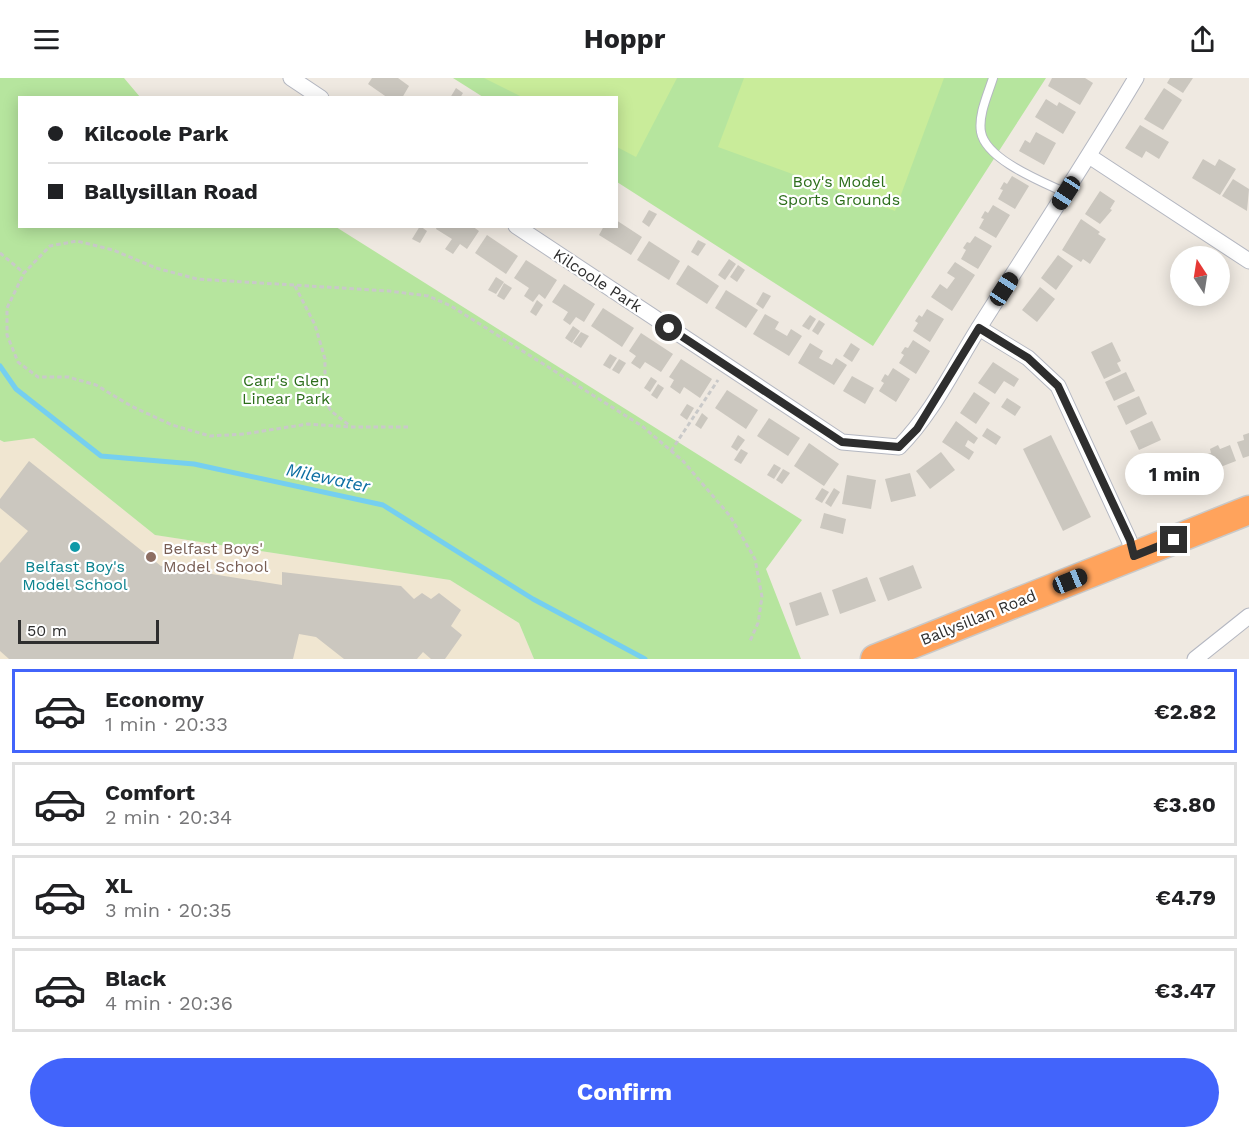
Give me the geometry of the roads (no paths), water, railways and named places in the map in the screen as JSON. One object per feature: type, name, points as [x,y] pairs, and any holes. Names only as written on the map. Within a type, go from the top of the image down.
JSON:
[{"type":"highway","name":"Ballysillan Road","points":[[875,659],[1249,510]]},
{"type":"street","points":[[291,78],[318,96]]},
{"type":"street","points":[[1134,556],[1130,540],[1058,386],[1028,358],[979,328],[1066,193],[1136,78]]},
{"type":"street","points":[[1089,156],[1249,261]]},
{"type":"street","name":"Kilcoole Park","points":[[519,228],[842,442],[899,447],[917,429],[979,328]]},
{"type":"street","points":[[1195,659],[1249,616]]},
{"type":"lane","points":[[993,78],[981,120],[981,134],[996,155],[1066,193]]},
{"type":"waterway","name":"Milewater","points":[[0,366],[16,389],[101,456],[194,464],[383,505],[533,599],[645,659]]},
{"type":"place","name":"Belfast Boy's Model School","points":[[75,547]]},
{"type":"place","name":"Belfast Boys' Model School","points":[[151,557]]},
{"type":"park label","name":"Boy's Model Sports Grounds","points":[[839,190]]},
{"type":"park label","name":"Carr's Glen Linear Park","points":[[286,389]]}]
